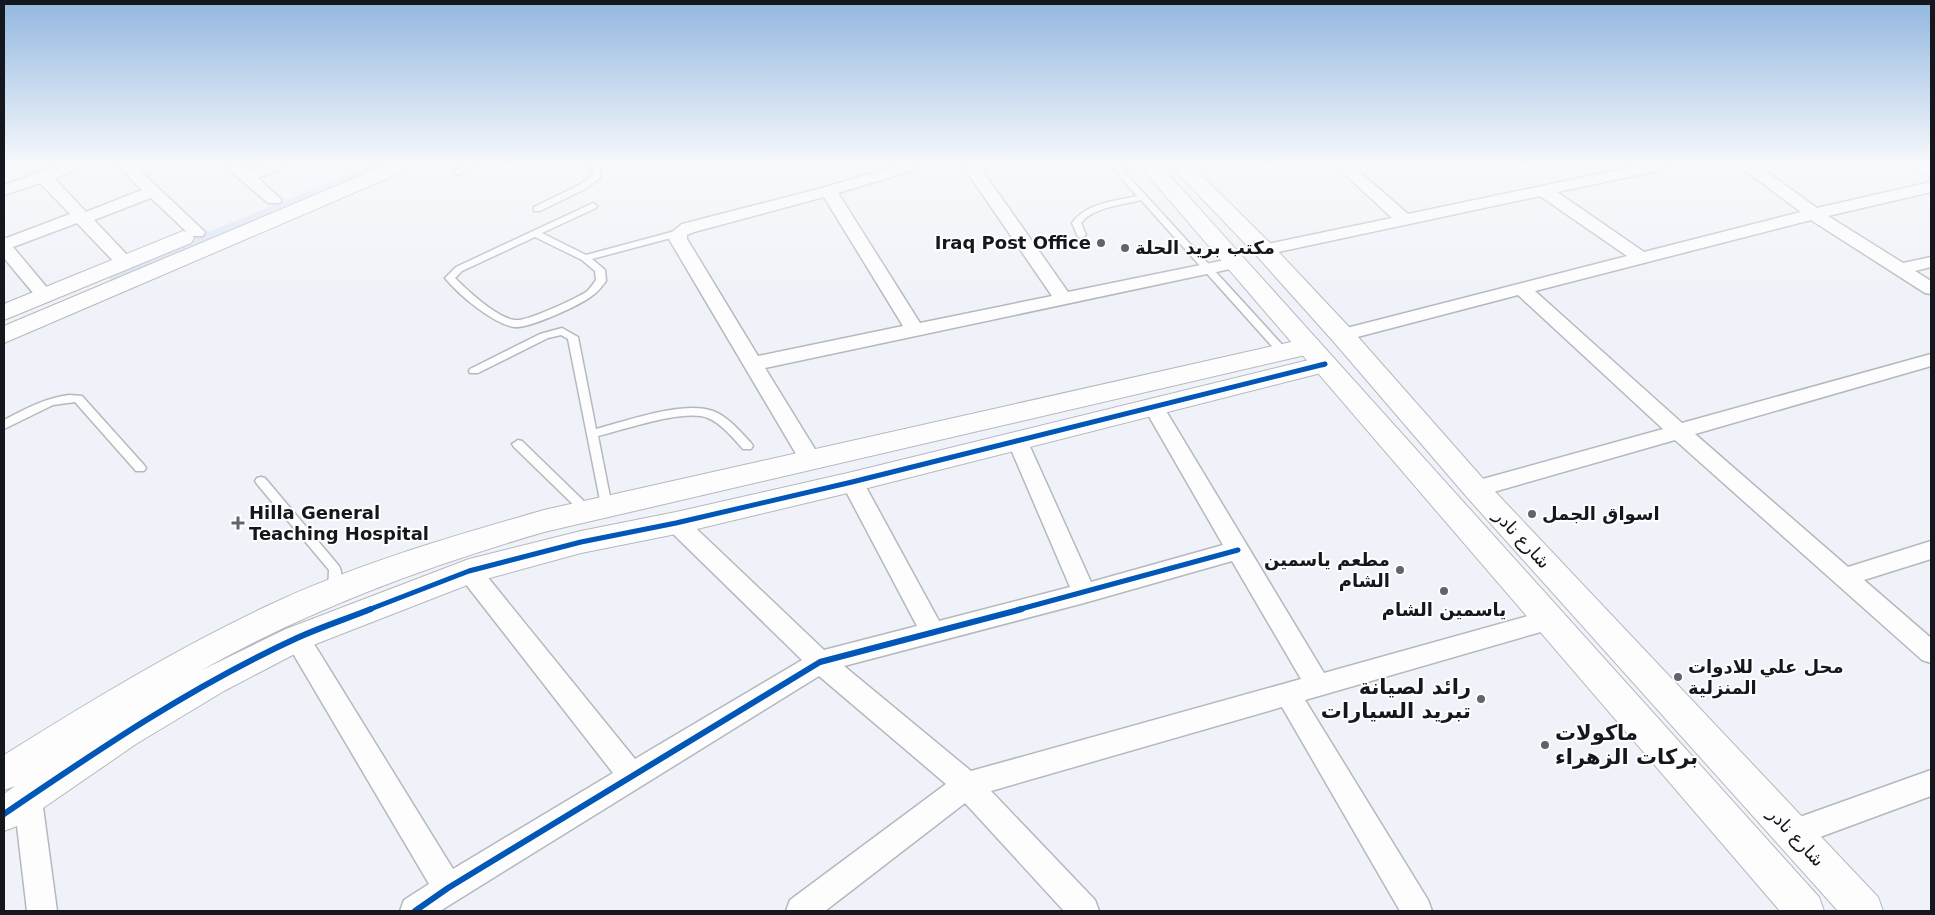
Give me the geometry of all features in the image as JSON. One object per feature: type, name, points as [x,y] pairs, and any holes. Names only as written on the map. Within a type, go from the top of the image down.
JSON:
[{"type":"main road","points":[[7,322],[45,296],[101,282],[124,262],[253,209]]},
{"type":"main road","points":[[7,322],[101,282],[290,209]]},
{"type":"main road","name":"شارع نادر","points":[[1197,209],[1222,266],[1296,358],[1549,620],[1805,911]]},
{"type":"main road","name":"شارع نادر","points":[[1210,209],[1264,250],[1342,335],[1476,489],[1864,911]]},
{"type":"main road","points":[[16,807],[124,733],[212,681],[297,638],[469,571],[581,542],[676,523],[852,482],[1153,406],[1296,358]]},
{"type":"main road","points":[[4,774],[69,732],[175,670],[276,616],[456,546],[544,521],[745,474],[1296,358]]},
{"type":"main road","points":[[794,495],[786,492],[779,482],[780,474],[799,462]]},
{"type":"main road","points":[[745,474],[756,483],[758,492],[756,497],[745,507]]},
{"type":"street","points":[[73,209],[124,262]]},
{"type":"street","points":[[45,296],[4,248],[106,209]]},
{"type":"street","points":[[173,209],[197,232]]},
{"type":"street","points":[[761,209],[688,228],[680,233],[678,239],[752,364],[799,462]]},
{"type":"street","points":[[839,209],[915,330]]},
{"type":"street","points":[[1001,209],[1064,299]]},
{"type":"street","points":[[1392,209],[1405,220]]},
{"type":"street","points":[[1264,250],[1459,209]]},
{"type":"street","points":[[1570,209],[1641,258]]},
{"type":"street","points":[[1807,209],[1931,289]]},
{"type":"street","points":[[1342,335],[1837,209]]},
{"type":"street","points":[[1900,269],[1931,262]]},
{"type":"street","points":[[752,364],[1222,266]]},
{"type":"street","points":[[1522,289],[1679,432],[1931,652]]},
{"type":"street","points":[[1476,489],[1931,360]]},
{"type":"street","points":[[1153,406],[1317,684]]},
{"type":"street","points":[[1017,440],[1084,593]]},
{"type":"street","points":[[852,482],[933,632]]},
{"type":"street","points":[[676,523],[820,662],[967,785],[1084,911]]},
{"type":"street","points":[[415,911],[448,888],[820,662],[1084,593],[1238,550]]},
{"type":"street","points":[[1845,577],[1931,550]]},
{"type":"street","points":[[469,571],[632,776]]},
{"type":"street","points":[[801,911],[967,785],[1317,684],[1549,620]]},
{"type":"street","points":[[297,638],[448,888]]},
{"type":"street","points":[[1287,693],[1417,911]]},
{"type":"street","points":[[1793,833],[1931,783]]},
{"type":"street","points":[[16,807],[42,911]]},
{"type":"lane","points":[[535,233],[585,258],[600,270],[601,282],[589,293],[538,318],[517,324],[506,322],[459,288],[450,278],[460,269],[535,233],[587,209]]},
{"type":"lane","points":[[1081,235],[1076,223],[1080,217],[1101,209]]},
{"type":"lane","points":[[1157,209],[1222,266]]},
{"type":"lane","points":[[585,258],[680,233]]},
{"type":"lane","points":[[474,371],[544,336],[562,331],[573,337],[592,434],[596,509]]},
{"type":"lane","points":[[4,425],[52,402],[68,397],[78,399],[140,468]]},
{"type":"lane","points":[[592,434],[689,411],[706,413],[725,422],[747,446]]},
{"type":"lane","points":[[518,444],[596,509]]},
{"type":"lane","points":[[261,482],[335,569],[334,592]]},
{"type":"shaded area","points":[[265,209],[286,209],[112,281],[105,274]]},
{"type":"cycle path","points":[[4,814],[124,733],[212,681],[297,638],[469,571],[581,542],[676,523],[852,482],[1325,364]]},
{"type":"cycle path","points":[[415,911],[448,888],[820,662],[1084,593],[1238,550]]},
{"type":"place","name":"Iraq Post Office","points":[[1101,243]]},
{"type":"place","name":"مكتب بريد الحلة","points":[[1125,248]]},
{"type":"place","name":"اسواق الجمل","points":[[1532,514]]},
{"type":"place","name":"Hilla General Teaching Hospital","points":[[238,523]]},
{"type":"place","name":"مطعم ياسمين الشام","points":[[1400,570]]},
{"type":"place","name":"ياسمين الشام","points":[[1444,591]]},
{"type":"place","name":"محل علي للادوات المنزلية","points":[[1678,677]]},
{"type":"place","name":"رائد لصيانة تبريد السيارات","points":[[1481,699]]},
{"type":"place","name":"ماكولات بركات الزهراء","points":[[1545,745]]}]
